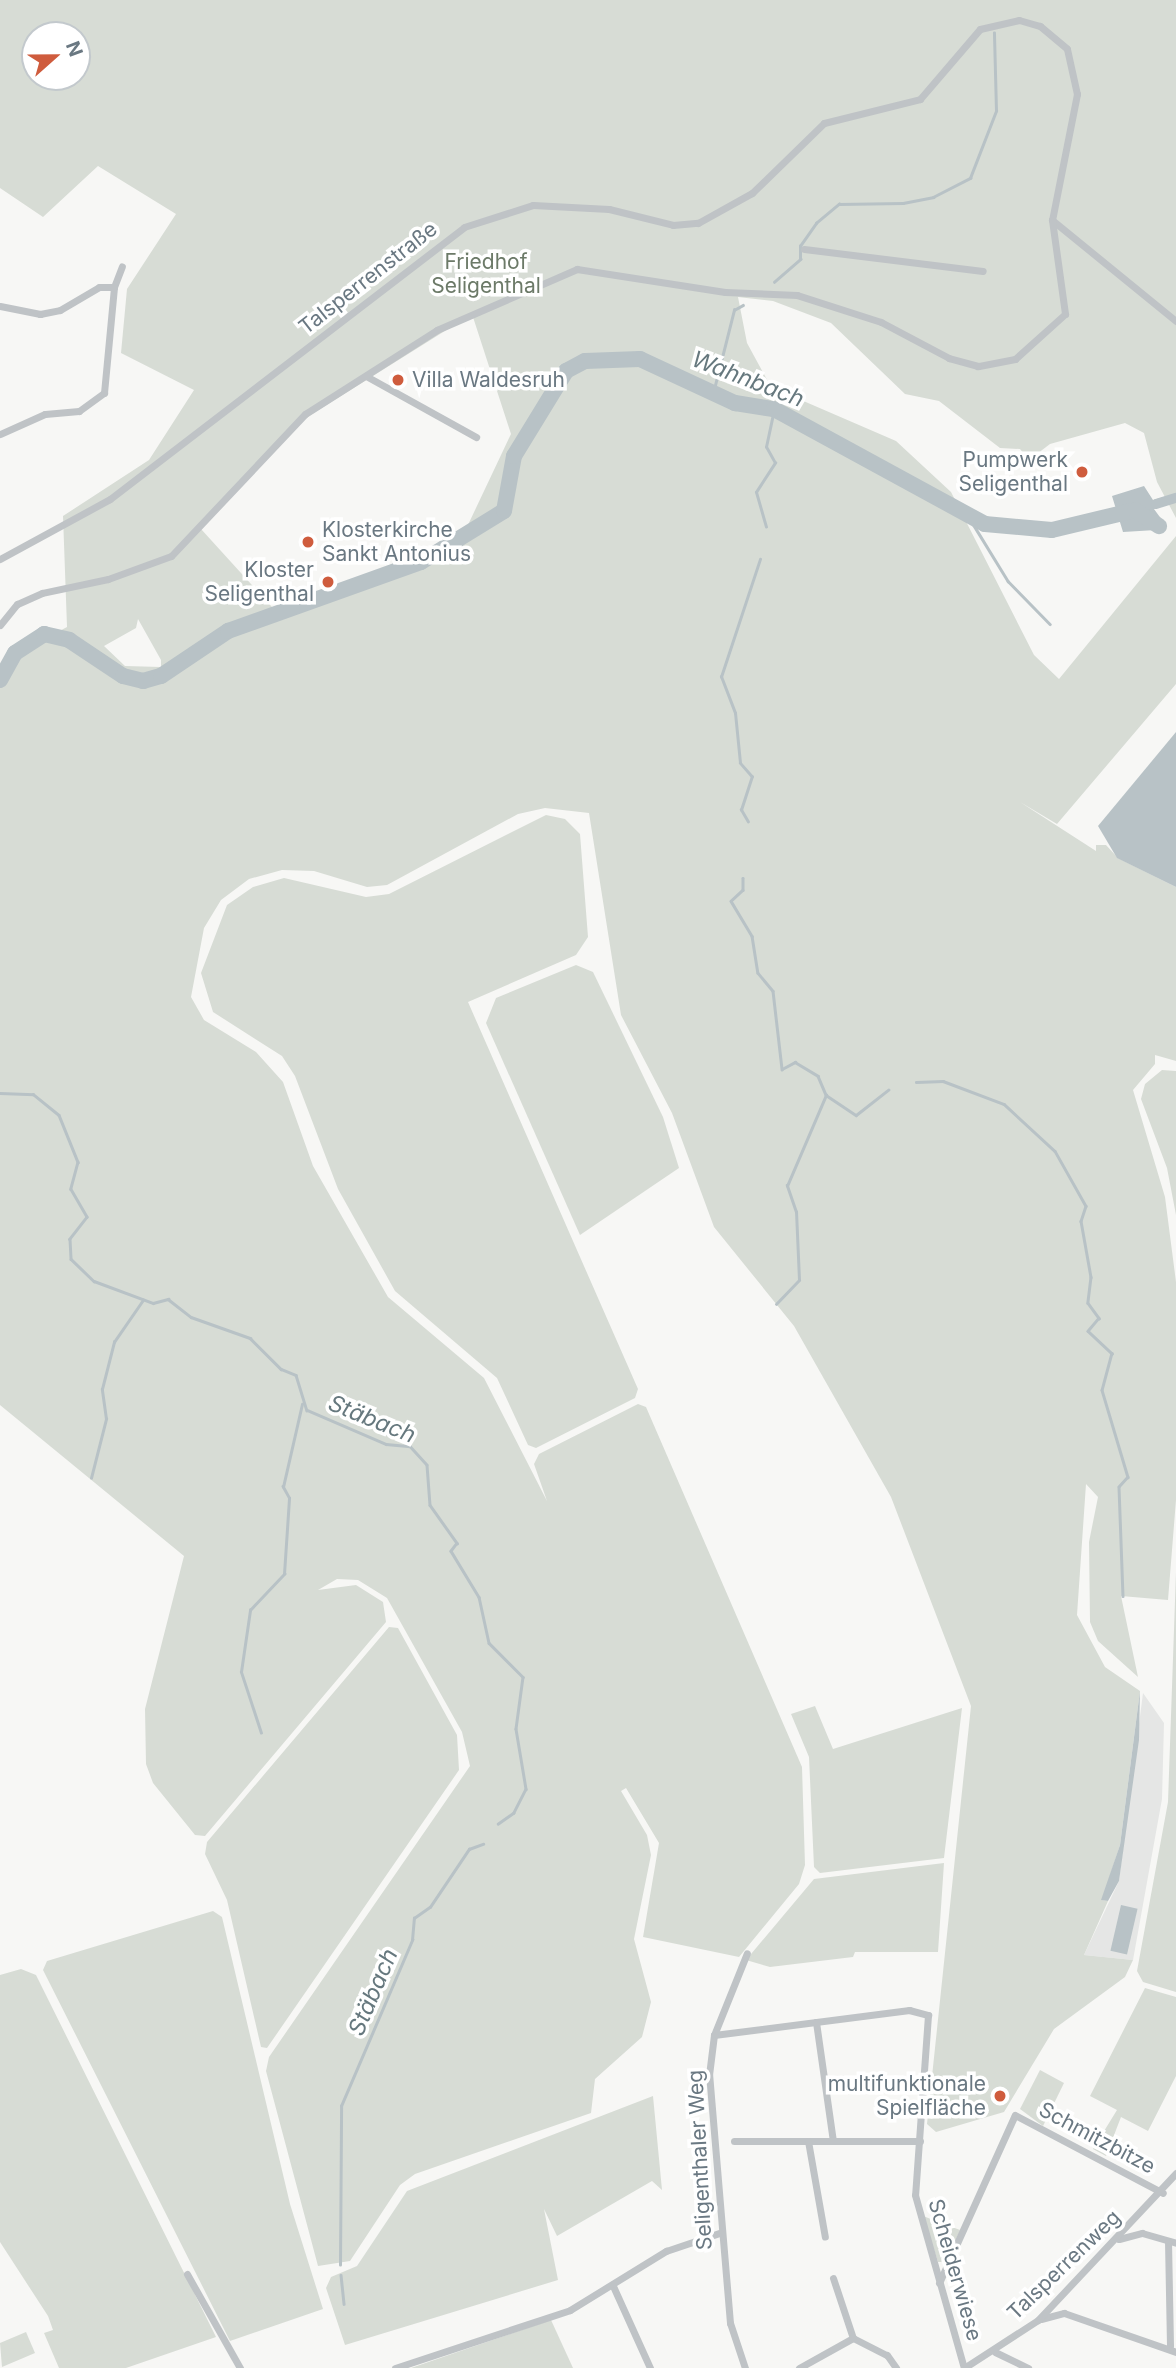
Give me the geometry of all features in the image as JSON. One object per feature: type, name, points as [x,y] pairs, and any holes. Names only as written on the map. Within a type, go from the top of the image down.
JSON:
[{"type":"street","name":"Talsperrenstraße","points":[[0,559],[110,499],[464,227],[533,205],[610,209],[673,225],[698,223],[752,193],[824,123],[920,99],[960,47],[998,23],[1019,20],[1061,39],[1076,74],[1052,220],[1065,314],[1042,340],[1003,363],[978,366],[949,358],[881,322],[797,295],[725,292],[590,267],[437,330],[366,376],[286,432],[171,556],[108,579],[42,593],[17,604],[0,625]]},
{"type":"street","points":[[1052,220],[1176,321]]},
{"type":"street","points":[[804,249],[983,271]]},
{"type":"street","points":[[0,434],[45,414],[79,411],[104,393],[114,287],[122,266]]},
{"type":"street","points":[[0,306],[40,314],[114,287]]},
{"type":"street","points":[[366,376],[476,437]]},
{"type":"street","name":"Seligenthaler Weg","points":[[745,2368],[730,2323],[709,2075],[714,2035],[747,1953]]},
{"type":"street","name":"Scheiderwiese","points":[[816,2022],[909,2010],[928,2015],[915,2195],[964,2368]]},
{"type":"street","points":[[714,2035],[816,2022],[833,2141]]},
{"type":"street","name":"Schmitzbitze","points":[[939,2283],[1014,2115],[1163,2193]]},
{"type":"street","points":[[734,2141],[920,2141]]},
{"type":"street","points":[[808,2141],[825,2236]]},
{"type":"street","name":"Talsperrenweg","points":[[964,2368],[995,2352],[1038,2320],[1163,2193],[1176,2173]]},
{"type":"street","points":[[395,2368],[570,2310],[666,2251],[722,2232]]},
{"type":"street","points":[[1038,2320],[1064,2313],[1173,2349],[1172,2242],[1142,2233],[1118,2239]]},
{"type":"street","points":[[187,2274],[240,2368]]},
{"type":"street","points":[[833,2278],[853,2338],[887,2355],[896,2368]]},
{"type":"street","points":[[613,2286],[650,2368]]},
{"type":"street","points":[[799,2368],[853,2338]]},
{"type":"street","points":[[995,2352],[1028,2368]]},
{"type":"shaded area","points":[[1144,486],[1153,500],[1164,497],[1167,504],[1154,509],[1162,520],[1156,530],[1123,532],[1112,496]]},
{"type":"shaded area","points":[[1176,732],[1176,887],[1117,858],[1098,826]]},
{"type":"shaded area","points":[[1140,1691],[1139,1740],[1119,1881],[1108,1901],[1101,1900],[1120,1845]]},
{"type":"shaded area","points":[[1143,1693],[1164,1723],[1162,1799],[1133,1960],[1084,1955],[1119,1881]]},
{"type":"shaded area","points":[[1121,1905],[1138,1909],[1127,1955],[1110,1951]]},
{"type":"green space","name":"Friedhof Seligenthal","points":[[0,0],[1176,0],[1176,518],[1157,482],[1144,433],[1125,423],[1050,444],[1029,460],[1020,449],[1000,448],[939,401],[905,394],[831,323],[773,301],[738,297],[747,343],[771,387],[896,441],[951,492],[1034,655],[1059,679],[1176,536],[1176,684],[1057,824],[1020,802],[1096,851],[1096,845],[1106,845],[1118,858],[1176,887],[1176,1061],[1155,1055],[1155,1064],[1133,1090],[1165,1197],[1176,1282],[1176,1500],[1168,1600],[1121,1596],[1138,1677],[1098,1641],[1090,1622],[1089,1542],[1098,1497],[1086,1484],[1077,1615],[1105,1667],[1140,1691],[1120,1845],[1102,1900],[1108,1901],[1084,1955],[1133,1960],[1125,1977],[1054,2029],[1004,2112],[936,2132],[927,2124],[971,1706],[891,1497],[794,1326],[714,1227],[672,1113],[621,1015],[589,813],[545,808],[518,814],[387,885],[367,887],[314,871],[282,870],[249,879],[221,900],[204,928],[191,997],[204,1020],[256,1052],[283,1082],[313,1166],[388,1297],[484,1378],[547,1501],[534,1464],[539,1454],[638,1404],[646,1407],[802,1767],[805,1865],[799,1884],[739,1957],[643,1937],[659,1843],[626,1788],[621,1791],[647,1835],[651,1855],[634,1939],[651,2002],[642,2037],[595,2079],[591,2113],[415,2174],[400,2185],[350,2261],[318,2266],[266,2071],[269,2057],[470,1766],[462,1732],[387,1598],[358,1580],[337,1579],[318,1590],[356,1585],[383,1602],[386,1622],[205,1836],[195,1835],[153,1783],[146,1764],[145,1709],[184,1556],[0,1405],[0,673],[26,649],[67,627],[63,516],[149,460],[194,390],[121,353],[127,289],[176,214],[98,166],[43,217],[0,188]],"holes":[[[472,314],[511,434],[467,527],[406,569],[281,617],[201,529],[301,421]],[[138,619],[161,660],[161,667],[125,666],[104,646],[136,628]]]},
{"type":"green space","points":[[546,815],[565,819],[580,834],[588,937],[576,955],[468,1002],[638,1389],[635,1398],[536,1448],[528,1445],[497,1378],[395,1291],[338,1189],[295,1076],[282,1056],[213,1012],[201,973],[227,905],[253,887],[284,878],[366,897],[389,894]]},
{"type":"green space","points":[[576,965],[593,972],[663,1117],[679,1168],[580,1235],[486,1023],[496,998]]},
{"type":"green space","points":[[1162,1070],[1176,1071],[1176,1215],[1167,1168],[1141,1099],[1145,1084]]},
{"type":"green space","points":[[1176,1572],[1176,1992],[1143,1982],[1137,1971],[1168,1802]]},
{"type":"green space","points":[[389,1627],[398,1628],[457,1735],[459,1770],[267,2048],[261,2047],[227,1900],[205,1854],[207,1842]]},
{"type":"green space","points":[[815,1706],[833,1749],[962,1708],[944,1858],[820,1873],[814,1867],[809,1757],[791,1714]]},
{"type":"green space","points":[[944,1863],[938,1952],[855,1952],[853,1957],[770,1967],[746,1960],[814,1879]]},
{"type":"green space","points":[[213,1911],[222,1917],[290,2204],[323,2309],[230,2341],[43,1970],[47,1961]]},
{"type":"green space","points":[[21,1969],[36,1975],[216,2337],[126,2368],[59,2368],[44,2333],[53,2330],[48,2316],[0,2242],[0,1975]]},
{"type":"green space","points":[[1145,1988],[1176,1997],[1176,2076],[1148,2131],[1121,2117],[1106,2156],[1093,2149],[1117,2110],[1090,2096]]},
{"type":"green space","points":[[1040,2070],[1064,2083],[1043,2126],[1020,2109]]},
{"type":"green space","points":[[653,2096],[662,2190],[652,2181],[557,2236],[544,2209],[558,2280],[345,2345],[326,2288],[331,2277],[357,2266],[407,2191]]},
{"type":"green space","points":[[923,2216],[960,2230],[946,2262],[938,2262]]},
{"type":"green space","points":[[551,2320],[573,2368],[411,2368]]},
{"type":"green space","points":[[26,2332],[35,2353],[2,2367],[0,2343]]},
{"type":"waterway","points":[[774,282],[800,259],[800,246],[816,223],[839,204],[903,203],[933,197],[970,178],[996,111],[994,33]]},
{"type":"waterway","points":[[713,393],[734,310],[743,305]]},
{"type":"waterway","name":"Wahnbach","points":[[0,680],[15,653],[44,634],[69,640],[123,676],[143,681],[161,676],[228,631],[421,562],[504,511],[514,456],[566,371],[585,361],[640,359],[735,403],[774,409],[985,524],[1052,530],[1135,510],[1159,526]]},
{"type":"waterway","points":[[766,527],[756,492],[775,463],[766,447],[774,409]]},
{"type":"waterway","points":[[1156,504],[1176,498]]},
{"type":"waterway","points":[[970,519],[1008,581],[1050,624]]},
{"type":"waterway","points":[[748,822],[741,810],[752,777],[740,763],[735,713],[721,677],[760,559]]},
{"type":"waterway","points":[[743,878],[743,890],[731,901],[752,936],[758,973],[773,991],[782,1069],[795,1062],[818,1076],[826,1095],[856,1115],[888,1090]]},
{"type":"waterway","points":[[916,1082],[943,1081],[1004,1104],[1055,1151],[1086,1206],[1081,1221],[1091,1277],[1088,1303],[1099,1318],[1088,1331],[1112,1353],[1102,1390],[1128,1477],[1119,1487],[1123,1596]]},
{"type":"waterway","name":"Stäbach","points":[[0,1093],[33,1094],[59,1115],[78,1162],[71,1189],[87,1217],[70,1239],[71,1259],[94,1281],[153,1303],[168,1299],[191,1317],[250,1338],[281,1369],[296,1375],[307,1410],[386,1444],[410,1446],[427,1465],[430,1505],[457,1543],[451,1551],[479,1597],[489,1643],[523,1677],[516,1729],[526,1789],[514,1813],[498,1824]]},
{"type":"waterway","points":[[776,1304],[799,1280],[796,1212],[787,1186],[826,1095]]},
{"type":"waterway","points":[[91,1478],[106,1419],[102,1389],[114,1342],[143,1300]]},
{"type":"waterway","points":[[261,1733],[241,1672],[250,1610],[284,1574],[289,1498],[283,1487],[302,1404]]},
{"type":"waterway","name":"Stäbach","points":[[340,2265],[341,2106],[412,1940],[414,1918],[430,1907],[469,1849],[483,1844]]},
{"type":"waterway","name":"Stäbach","points":[[341,2275],[344,2304]]},
{"type":"place","name":"Villa Waldesruh","points":[[398,380]]},
{"type":"place","name":"Pumpwerk Seligenthal","points":[[1082,472]]},
{"type":"place","name":"Klosterkirche Sankt Antonius","points":[[308,542]]},
{"type":"place","name":"Kloster Seligenthal","points":[[328,582]]},
{"type":"place","name":"multifunktionale Spielfläche","points":[[1000,2096]]}]
